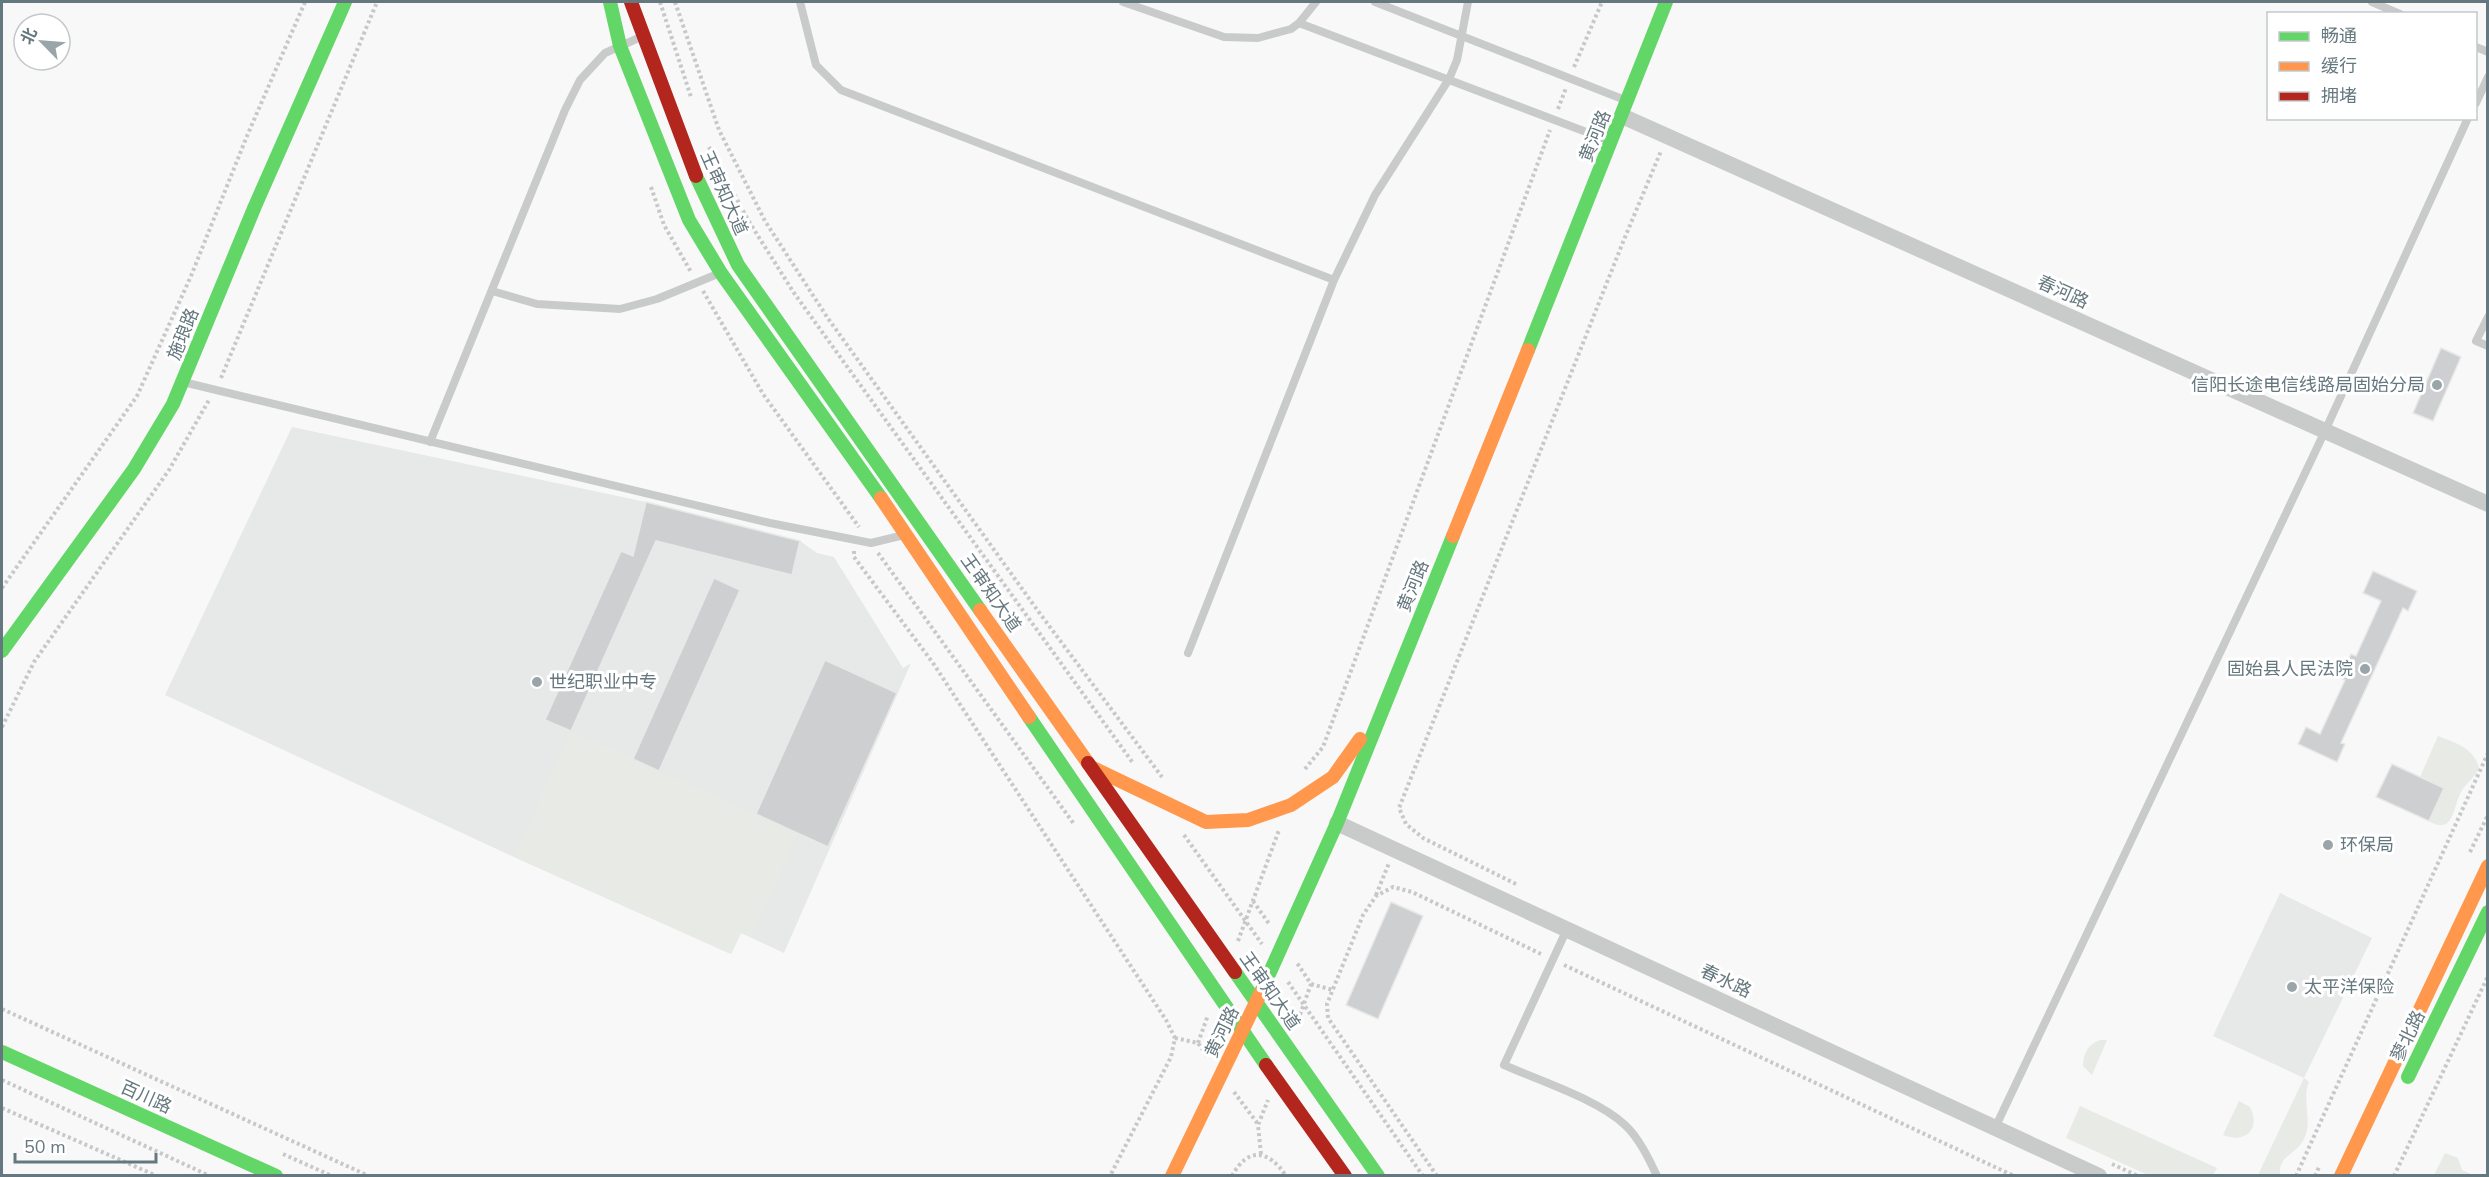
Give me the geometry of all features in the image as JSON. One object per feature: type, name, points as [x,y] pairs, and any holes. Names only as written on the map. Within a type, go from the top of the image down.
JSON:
[{"type":"main road","name":"施琅路","points":[[124,458],[151,420],[192,341],[284,118],[336,2]]},
{"type":"main road","name":"施琅路","points":[[2,651],[134,469],[173,404],[255,206],[345,2]]},
{"type":"main road","points":[[610,2],[620,46],[689,220],[721,273],[906,534],[1218,992],[1242,1031],[1345,1176]]},
{"type":"main road","name":"王审知大道","points":[[631,2],[696,180],[738,265],[1378,1176]]},
{"type":"main road","name":"黄河路","points":[[1172,1176],[1256,1003],[1337,823],[1612,142],[1666,2]]},
{"type":"main road","points":[[2,637],[51,560]]},
{"type":"main road","points":[[1091,767],[1206,822],[1248,820],[1291,805],[1333,777],[1384,705]]},
{"type":"main road","points":[[2341,1176],[2487,866]]},
{"type":"main road","name":"蓼北路","points":[[2402,1091],[2487,912]]},
{"type":"main road","name":"百川路","points":[[2,1052],[240,1164],[276,1176]]},
{"type":"street","name":"春河路","points":[[1625,109],[1667,136],[2487,504]]},
{"type":"street","name":"春水路","points":[[1337,823],[2099,1176]]},
{"type":"lane","points":[[800,2],[816,65],[841,90],[1334,280]]},
{"type":"lane","points":[[1122,2],[1224,37],[1258,38],[1291,29],[1316,2]]},
{"type":"lane","points":[[1375,2],[1570,79],[1625,109]]},
{"type":"lane","points":[[1188,653],[1334,280],[1375,195],[1449,80],[1463,36],[1468,2]]},
{"type":"lane","points":[[2372,2],[2395,12]]},
{"type":"lane","points":[[1299,23],[1612,142]]},
{"type":"lane","points":[[430,442],[565,110],[580,80],[606,53],[643,36]]},
{"type":"lane","points":[[2477,99],[2487,77]]},
{"type":"lane","points":[[1995,1128],[2325,431],[2467,120]]},
{"type":"lane","points":[[492,291],[537,304],[620,309],[657,299],[738,265]]},
{"type":"lane","points":[[2487,317],[2476,340],[2487,346]]},
{"type":"lane","points":[[183,382],[217,388],[430,442],[770,523],[870,543],[925,530]]},
{"type":"lane","points":[[1567,929],[1504,1065],[1598,1106],[1625,1125],[1649,1158],[1657,1176]]},
{"type":"path","points":[[2,588],[137,396],[191,276],[247,136],[305,2]]},
{"type":"path","points":[[660,2],[692,100]]},
{"type":"path","points":[[675,2],[719,130],[765,221],[834,327],[1038,611],[1165,781]]},
{"type":"path","points":[[1302,773],[1323,747],[1554,120],[1602,2]]},
{"type":"path","points":[[1527,889],[1440,849],[1406,824],[1399,808],[1667,136]]},
{"type":"path","points":[[707,143],[748,220],[794,293],[1139,771]]},
{"type":"path","points":[[853,539],[854,557],[933,663],[1166,1020],[1175,1038],[1171,1057],[1110,1176]]},
{"type":"path","points":[[2296,1176],[2487,753]]},
{"type":"path","points":[[1229,964],[1280,829],[1269,812]]},
{"type":"path","points":[[1179,828],[1423,1176]]},
{"type":"path","points":[[1437,1176],[1328,1018],[1327,1004],[1364,915],[1376,896],[1393,887],[1412,892],[2014,1176]]},
{"type":"path","points":[[2394,1176],[2487,976]]},
{"type":"path","points":[[1311,984],[1333,990]]},
{"type":"path","points":[[1175,1038],[1198,1043],[1218,992]]},
{"type":"path","points":[[2,1009],[369,1176]]},
{"type":"path","points":[[2,1080],[210,1176]]},
{"type":"path","points":[[2,1108],[157,1176]]},
{"type":"path","points":[[1258,1125],[1261,1154]]},
{"type":"path","points":[[1232,1176],[1248,1156],[1261,1154],[1278,1163],[1286,1176]]},
{"type":"shaded area","name":"世纪职业中专","points":[[292,427],[646,502],[800,541],[817,553],[834,557],[903,668],[911,663],[784,953],[741,933],[731,954],[514,857],[165,695]]},
{"type":"shaded area","points":[[571,731],[798,833],[751,937],[741,933],[731,954],[514,857]]},
{"type":"shaded area","points":[[2438,736],[2469,751],[2477,761],[2479,768],[2461,792],[2451,818],[2443,825],[2429,821],[2444,788],[2420,777]]},
{"type":"shaded area","name":"太平洋保险","points":[[2280,893],[2372,938],[2304,1078],[2213,1036]]},
{"type":"shaded area","points":[[2100,1040],[2107,1040],[2092,1075],[2083,1066],[2084,1057],[2089,1047]]},
{"type":"shaded area","points":[[2304,1078],[2309,1082],[2306,1094],[2308,1121],[2303,1141],[2282,1162],[2280,1175],[2258,1175]]},
{"type":"shaded area","points":[[2239,1101],[2250,1107],[2254,1122],[2252,1128],[2245,1136],[2238,1138],[2223,1135]]},
{"type":"shaded area","points":[[2080,1106],[2217,1168],[2213,1175],[2148,1175],[2066,1138]]},
{"type":"shaded area","points":[[2445,1153],[2458,1158],[2462,1170],[2473,1175],[2434,1175]]},
{"type":"building","name":"信阳长途电信线路局固始分局","points":[[2441,348],[2461,357],[2433,421],[2413,413]]},
{"type":"building","points":[[646,502],[800,541],[792,575],[656,541],[571,731],[545,720],[621,551],[633,556]]},
{"type":"building","points":[[2373,571],[2417,591],[2408,611],[2403,608],[2341,743],[2345,744],[2337,762],[2298,744],[2306,727],[2320,734],[2345,680],[2340,678],[2351,654],[2356,656],[2381,601],[2363,593]]},
{"type":"building","points":[[714,578],[740,590],[659,771],[633,759]]},
{"type":"building","points":[[825,660],[897,693],[828,847],[756,814]]},
{"type":"building","points":[[2392,764],[2444,788],[2429,821],[2376,797]]},
{"type":"building","points":[[1391,902],[1423,916],[1378,1019],[1346,1005]]},
{"type":"traffic: fast","points":[[2,651],[134,469],[173,404],[255,206],[345,2]]},
{"type":"traffic: fast","points":[[610,2],[620,46],[689,220],[721,273],[881,498]]},
{"type":"traffic: fast","points":[[1528,350],[1666,2]]},
{"type":"traffic: fast","points":[[696,176],[738,265],[980,610]]},
{"type":"traffic: fast","points":[[1261,992],[1337,823],[1453,536]]},
{"type":"traffic: fast","points":[[1029,717],[1266,1065]]},
{"type":"traffic: fast","points":[[2408,1077],[2488,912]]},
{"type":"traffic: fast","points":[[1235,972],[1378,1176]]},
{"type":"traffic: fast","points":[[2,1052],[276,1176]]},
{"type":"traffic: slow","points":[[1453,536],[1528,350]]},
{"type":"traffic: slow","points":[[881,498],[1029,717]]},
{"type":"traffic: slow","points":[[980,610],[1088,763]]},
{"type":"traffic: slow","points":[[1093,768],[1206,822],[1248,820],[1291,805],[1333,777],[1360,739]]},
{"type":"traffic: slow","points":[[2341,1176],[2488,866]]},
{"type":"traffic: slow","points":[[1172,1176],[1261,992]]},
{"type":"traffic: jam","points":[[631,2],[696,176]]},
{"type":"traffic: jam","points":[[1088,763],[1235,972]]},
{"type":"traffic: jam","points":[[1266,1065],[1345,1176]]},
{"type":"place","name":"信阳长途电信线路局固始分局","points":[[2437,385]]},
{"type":"place","name":"固始县人民法院","points":[[2365,669]]},
{"type":"place","name":"世纪职业中专","points":[[537,682]]},
{"type":"place","name":"环保局","points":[[2328,845]]},
{"type":"place","name":"太平洋保险","points":[[2292,987]]}]
